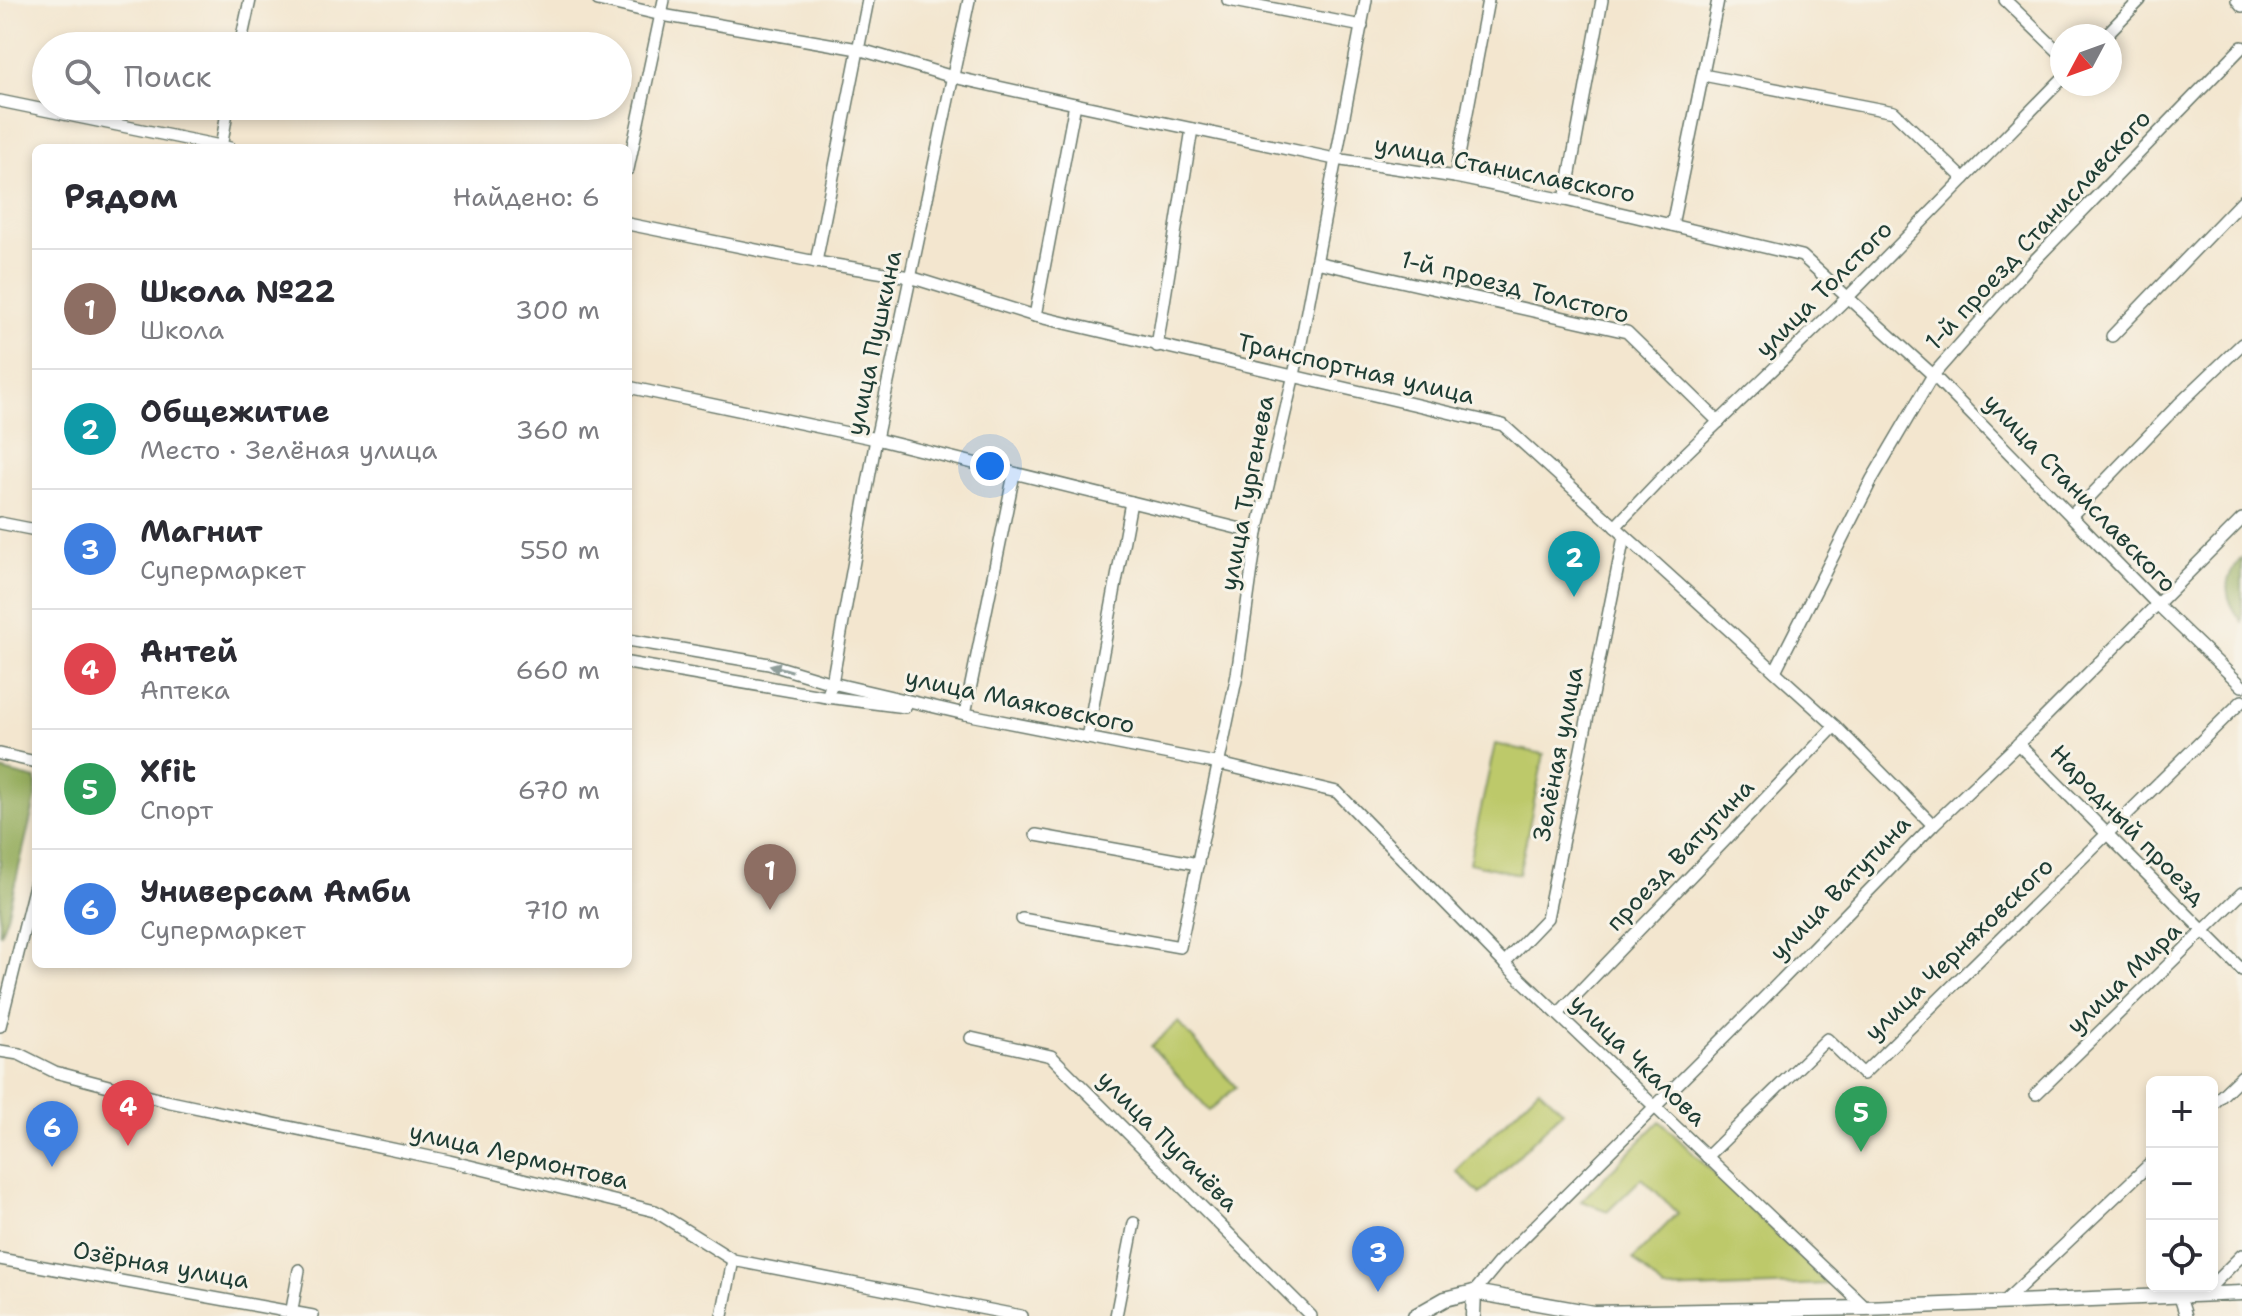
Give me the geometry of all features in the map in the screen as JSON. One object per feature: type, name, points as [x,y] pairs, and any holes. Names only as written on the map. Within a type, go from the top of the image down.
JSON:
[{"type":"main road","points":[[2218,1289],[2242,1293]]},
{"type":"main road","points":[[1473,1316],[1474,1292]]},
{"type":"main road","points":[[1415,1316],[1445,1299],[1474,1292],[1587,1315],[1866,1308],[1893,1312],[2004,1302],[2189,1292]]},
{"type":"street","points":[[243,32],[250,0]]},
{"type":"street","name":"улица Станиславского","points":[[598,0],[662,15],[858,49],[953,77],[1075,104],[1335,159],[1455,177],[1802,256],[1933,375],[2157,604],[2242,686]]},
{"type":"street","points":[[632,151],[664,0]]},
{"type":"street","points":[[816,262],[868,0]]},
{"type":"street","name":"улица Пушкина","points":[[827,697],[876,439],[969,0]]},
{"type":"street","points":[[1228,0],[1362,26]]},
{"type":"street","name":"улица Тургенева","points":[[1022,919],[1180,947],[1237,675],[1257,533],[1293,378],[1366,0]]},
{"type":"street","points":[[1455,177],[1488,0]]},
{"type":"street","points":[[1565,200],[1602,0]]},
{"type":"street","points":[[1672,225],[1718,0]]},
{"type":"street","points":[[2005,0],[2050,43]]},
{"type":"street","points":[[2117,24],[2140,0]]},
{"type":"street","points":[[2237,0],[2242,6]]},
{"type":"street","name":"1-й проезд Станиславского","points":[[1775,671],[1872,479],[1933,375],[2031,264],[2242,47]]},
{"type":"street","points":[[1703,75],[1894,112],[1964,179]]},
{"type":"street","name":"улица Толстого","points":[[1615,527],[1848,297],[2050,91]]},
{"type":"street","points":[[0,101],[32,108]]},
{"type":"street","points":[[1035,316],[1075,104]]},
{"type":"street","points":[[93,120],[209,144]]},
{"type":"street","points":[[224,144],[227,120]]},
{"type":"street","points":[[1157,346],[1192,129]]},
{"type":"street","points":[[2112,336],[2242,201]]},
{"type":"street","name":"Транспортная улица","points":[[632,225],[816,262],[910,277],[1035,316],[1503,425],[1835,726],[1933,825]]},
{"type":"street","name":"1-й проезд Толстого","points":[[1316,262],[1627,332],[1719,422]]},
{"type":"street","points":[[2071,516],[2242,344]]},
{"type":"street","points":[[632,388],[876,439],[1257,533]]},
{"type":"street","points":[[965,714],[1014,474]]},
{"type":"street","points":[[1087,738],[1131,502]]},
{"type":"street","name":"улица Ватутина","points":[[1474,1292],[1499,1262],[1933,825],[2242,519]]},
{"type":"street","points":[[0,523],[32,529]]},
{"type":"street","name":"Зелёная улица","points":[[1504,963],[1547,918],[1624,537]]},
{"type":"street","name":"улица Маяковского","points":[[632,641],[769,664],[832,683],[965,714],[1220,764],[1337,792],[1383,840]]},
{"type":"street","name":"улица Маяковского","points":[[632,664],[827,697],[965,714]]},
{"type":"street","name":"улица Черняховского","points":[[1707,1157],[1827,1039],[1863,1074],[2242,701]]},
{"type":"street","name":"проезд Ватутина","points":[[1558,1014],[1835,726]]},
{"type":"street","name":"Народный проезд","points":[[2018,744],[2242,970]]},
{"type":"street","points":[[0,754],[32,761]]},
{"type":"street","points":[[1036,835],[1198,864]]},
{"type":"street","name":"улица Чкалова","points":[[1383,840],[1504,963],[1866,1308]]},
{"type":"street","name":"улица Мира","points":[[2036,1094],[2242,893]]},
{"type":"street","points":[[0,1026],[32,897]]},
{"type":"street","name":"улица Пугачёва","points":[[971,1038],[1051,1056],[1311,1316]]},
{"type":"street","name":"улица Лермонтова","points":[[0,1051],[19,1054],[55,1072],[166,1101],[449,1161],[655,1211],[733,1260],[1021,1316]]},
{"type":"street","points":[[2218,1099],[2242,1076]]},
{"type":"street","points":[[2004,1302],[2146,1168]]},
{"type":"street","points":[[1116,1316],[1134,1223]]},
{"type":"street","points":[[2218,1278],[2242,1255]]},
{"type":"street","name":"Озёрная улица","points":[[0,1259],[313,1316]]},
{"type":"street","points":[[722,1316],[733,1260]]},
{"type":"street","points":[[291,1314],[299,1270]]},
{"type":"street","points":[[2179,1294],[2186,1316]]},
{"type":"green space","points":[[2242,558],[2242,622],[2227,590],[2230,574]]},
{"type":"green space","points":[[1495,744],[1544,754],[1519,874],[1469,863]]},
{"type":"green space","points":[[0,770],[32,778],[32,814],[0,935]]},
{"type":"green space","points":[[1178,1022],[1236,1087],[1209,1111],[1151,1046]]},
{"type":"green space","points":[[1539,1088],[1563,1111],[1480,1194],[1456,1171]]},
{"type":"green space","points":[[1660,1121],[1827,1284],[1664,1290],[1633,1259],[1678,1213],[1642,1178],[1608,1211],[1581,1201]]},
{"type":"place","name":"Общежитие","points":[[1574,597]]},
{"type":"place","name":"Школа №22","points":[[770,910]]},
{"type":"place","name":"Антей","points":[[128,1146]]},
{"type":"place","name":"Xfit","points":[[1861,1152]]},
{"type":"place","name":"Универсам Амби","points":[[52,1167]]},
{"type":"place","name":"Магнит","points":[[1378,1292]]}]
